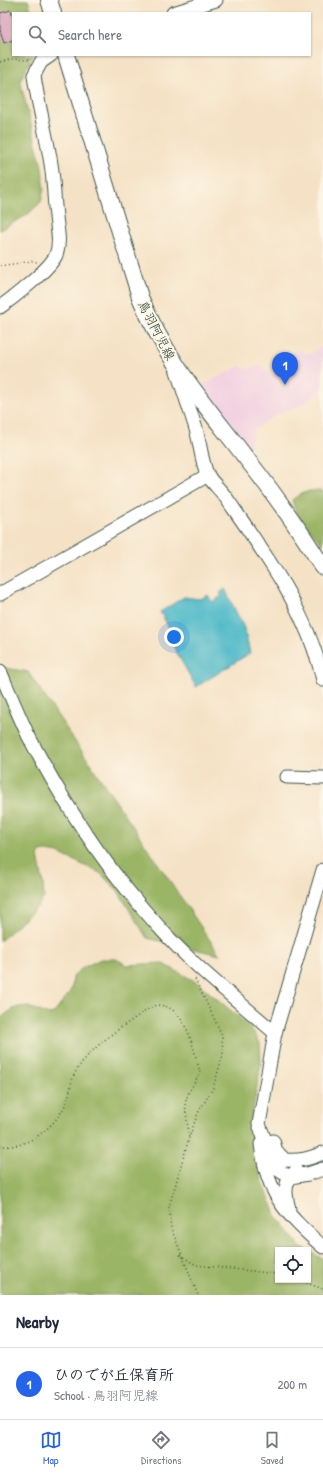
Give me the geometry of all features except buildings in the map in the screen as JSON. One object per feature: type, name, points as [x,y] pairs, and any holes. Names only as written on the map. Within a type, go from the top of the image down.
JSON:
[{"type":"main road","points":[[49,0],[53,12]]},
{"type":"main road","name":"鳥羽阿児線","points":[[66,56],[140,297],[152,326],[174,364],[198,398],[246,457],[289,515],[323,567]]},
{"type":"street","points":[[176,12],[216,0]]},
{"type":"street","points":[[0,307],[27,286],[49,264],[55,257],[60,239],[56,219],[52,170],[34,75],[46,59]]},
{"type":"street","points":[[174,364],[196,429],[208,475],[227,498],[278,572],[293,600],[316,653],[323,680]]},
{"type":"street","points":[[0,594],[208,475]]},
{"type":"street","points":[[0,671],[28,734],[56,786],[84,830],[121,882],[154,922],[198,965],[275,1033]]},
{"type":"street","points":[[287,777],[323,778]]},
{"type":"street","points":[[323,870],[275,1033],[259,1124],[264,1166],[276,1196],[292,1219],[323,1247]]},
{"type":"street","points":[[263,1102],[276,1151],[285,1160],[298,1161],[309,1159],[323,1153]]},
{"type":"street","points":[[259,1124],[275,1168],[290,1177],[308,1174],[323,1169]]},
{"type":"street","points":[[292,1219],[285,1193],[290,1177],[309,1159]]},
{"type":"path","points":[[0,62],[23,58],[46,59]]},
{"type":"path","points":[[0,266],[32,261],[49,264]]},
{"type":"path","points":[[198,965],[192,975],[222,1035],[223,1055],[213,1088],[198,1113],[188,1138],[169,1207],[171,1228],[180,1255],[198,1295]]},
{"type":"path","points":[[0,1146],[18,1145],[31,1140],[50,1125],[62,1112],[69,1096],[75,1072],[80,1065],[105,1039],[153,1006],[159,1004],[166,1006],[179,1015],[194,1048],[200,1073],[189,1092],[185,1103],[188,1138]]},
{"type":"path","points":[[180,1255],[196,1265],[275,1274]]},
{"type":"path","points":[[307,1283],[323,1289]]},
{"type":"shaded area","points":[[318,348],[323,348],[323,390],[318,390],[317,393],[304,404],[277,414],[253,430],[249,457],[195,389],[240,366],[246,369],[261,366],[271,374],[278,375],[286,368],[293,352],[297,350],[304,353],[313,353]]},
{"type":"green space","points":[[0,0],[28,0],[32,12],[12,12],[12,56],[32,56],[20,81],[42,167],[44,189],[41,202],[27,215],[0,230]]},
{"type":"green space","points":[[310,491],[323,491],[323,545],[296,513],[292,500],[300,494]]},
{"type":"green space","points":[[0,667],[28,672],[220,955],[147,938],[118,891],[100,873],[58,853],[47,851],[40,852],[38,856],[44,898],[38,906],[0,941]]},
{"type":"green space","points":[[101,959],[116,959],[127,965],[162,963],[198,983],[253,1031],[260,1043],[261,1064],[250,1126],[262,1180],[276,1215],[300,1247],[275,1247],[275,1283],[311,1283],[311,1253],[323,1259],[323,1295],[0,1295],[0,1019],[13,1009],[24,1006],[49,1015],[55,1012],[72,988],[73,977],[82,968]]},
{"type":"water","points":[[225,589],[244,628],[250,653],[196,687],[169,639],[174,636],[160,612],[184,597],[200,599],[208,595],[212,602],[222,596],[220,593]]},
{"type":"place","name":"ひのでが丘保育所","points":[[285,385]]}]
